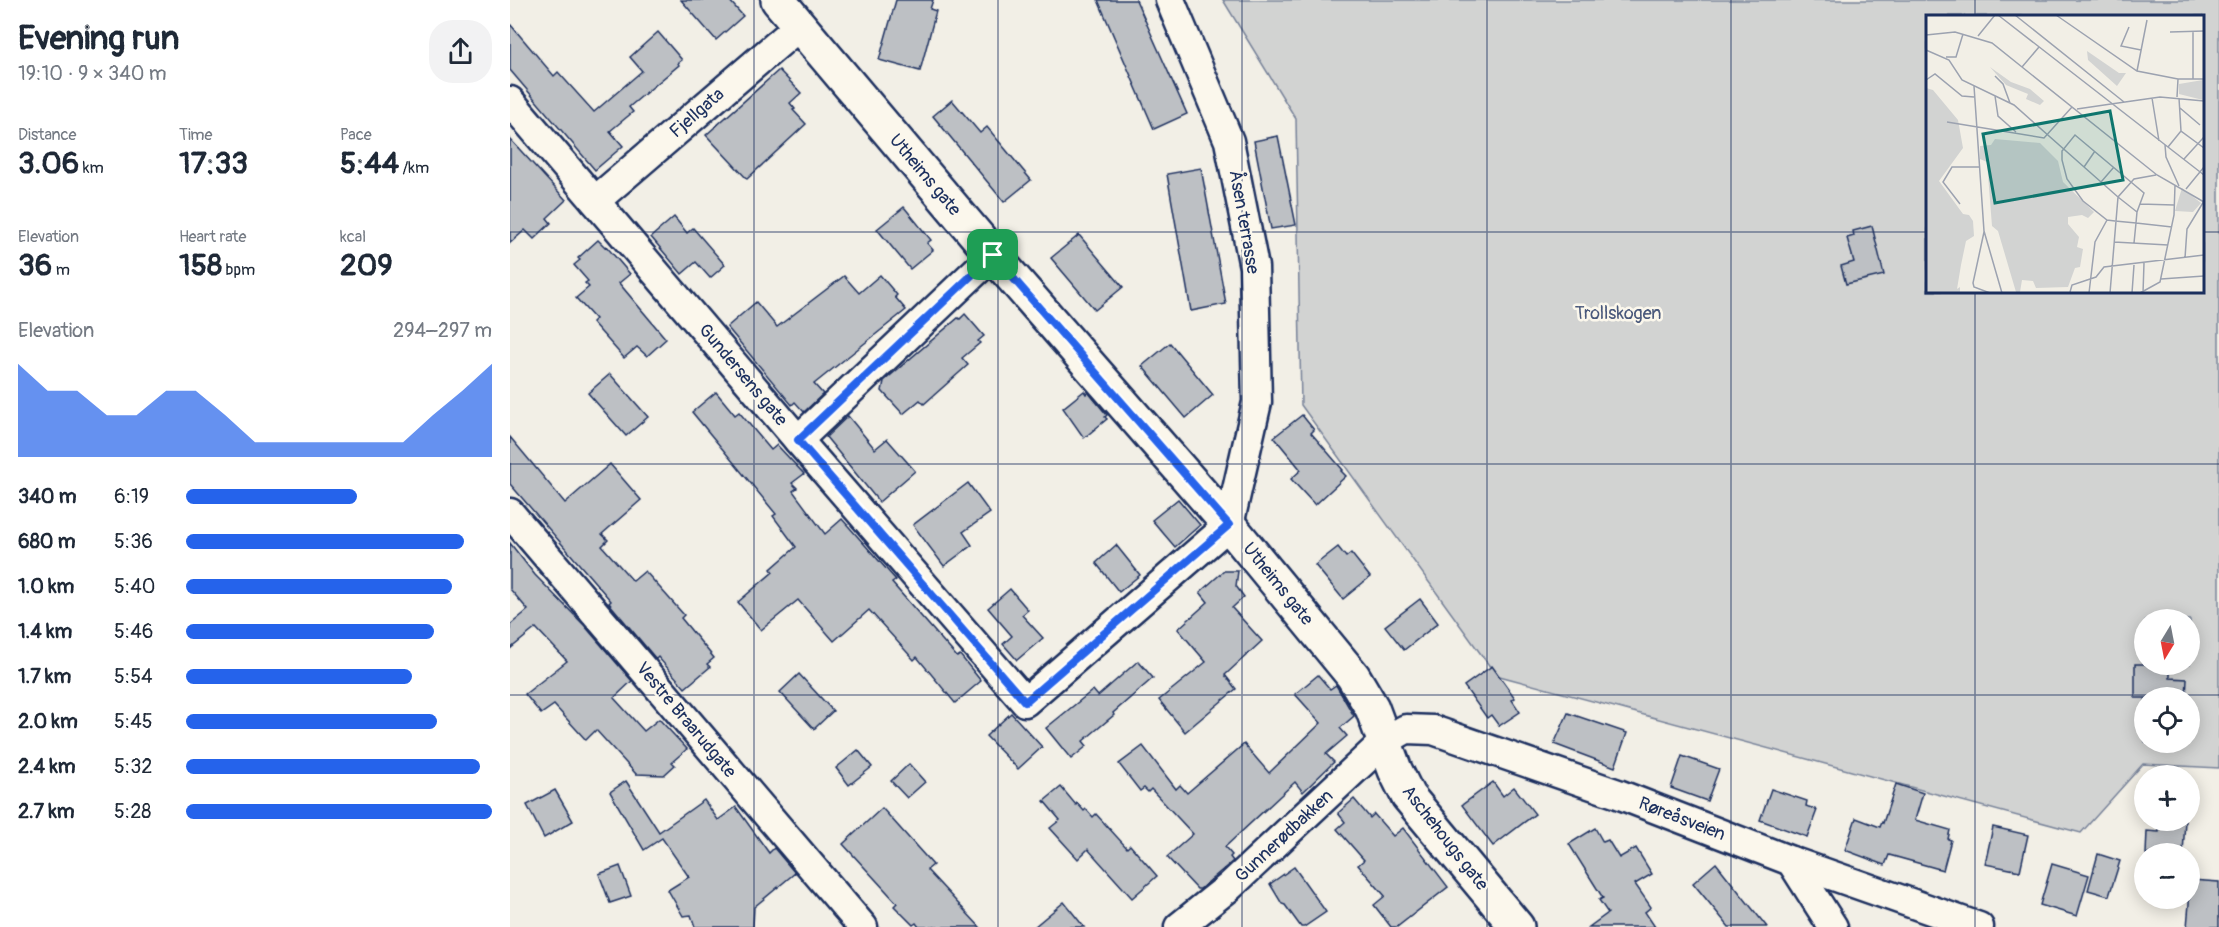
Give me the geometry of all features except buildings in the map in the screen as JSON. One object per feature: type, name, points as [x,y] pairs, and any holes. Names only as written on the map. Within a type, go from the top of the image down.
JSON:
[{"type":"main road","name":"Utheims gate","points":[[778,0],[993,255],[1229,525],[1353,676],[1372,708],[1385,741]]},
{"type":"main road","name":"Aschehougs gate","points":[[1385,741],[1395,770],[1408,796],[1517,927]]},
{"type":"street","name":"Åsen terrasse","points":[[1170,0],[1229,141],[1254,267],[1257,402],[1229,525]]},
{"type":"street","name":"Fjellgata","points":[[595,201],[799,26]]},
{"type":"street","name":"Gundersens gate","points":[[510,101],[798,440],[1025,702],[1229,525]]},
{"type":"street","points":[[798,440],[993,255]]},
{"type":"street","name":"Vestre Braarudgate","points":[[510,513],[862,927]]},
{"type":"street","name":"Røreåsveien","points":[[1385,741],[1406,729],[1433,730],[1618,794],[1791,861],[1979,927]]},
{"type":"street","name":"Gunnerødbakken","points":[[1179,927],[1229,887],[1385,741]]},
{"type":"street","points":[[1791,861],[1833,927]]},
{"type":"green space","name":"Trollskogen","points":[[1223,0],[2219,0],[2219,768],[2200,767],[2200,765],[2134,765],[2134,774],[2081,833],[1496,675],[1301,405],[1296,119]]},
{"type":"route","points":[[993,255],[1229,525],[1025,702],[798,440],[993,255]]}]
